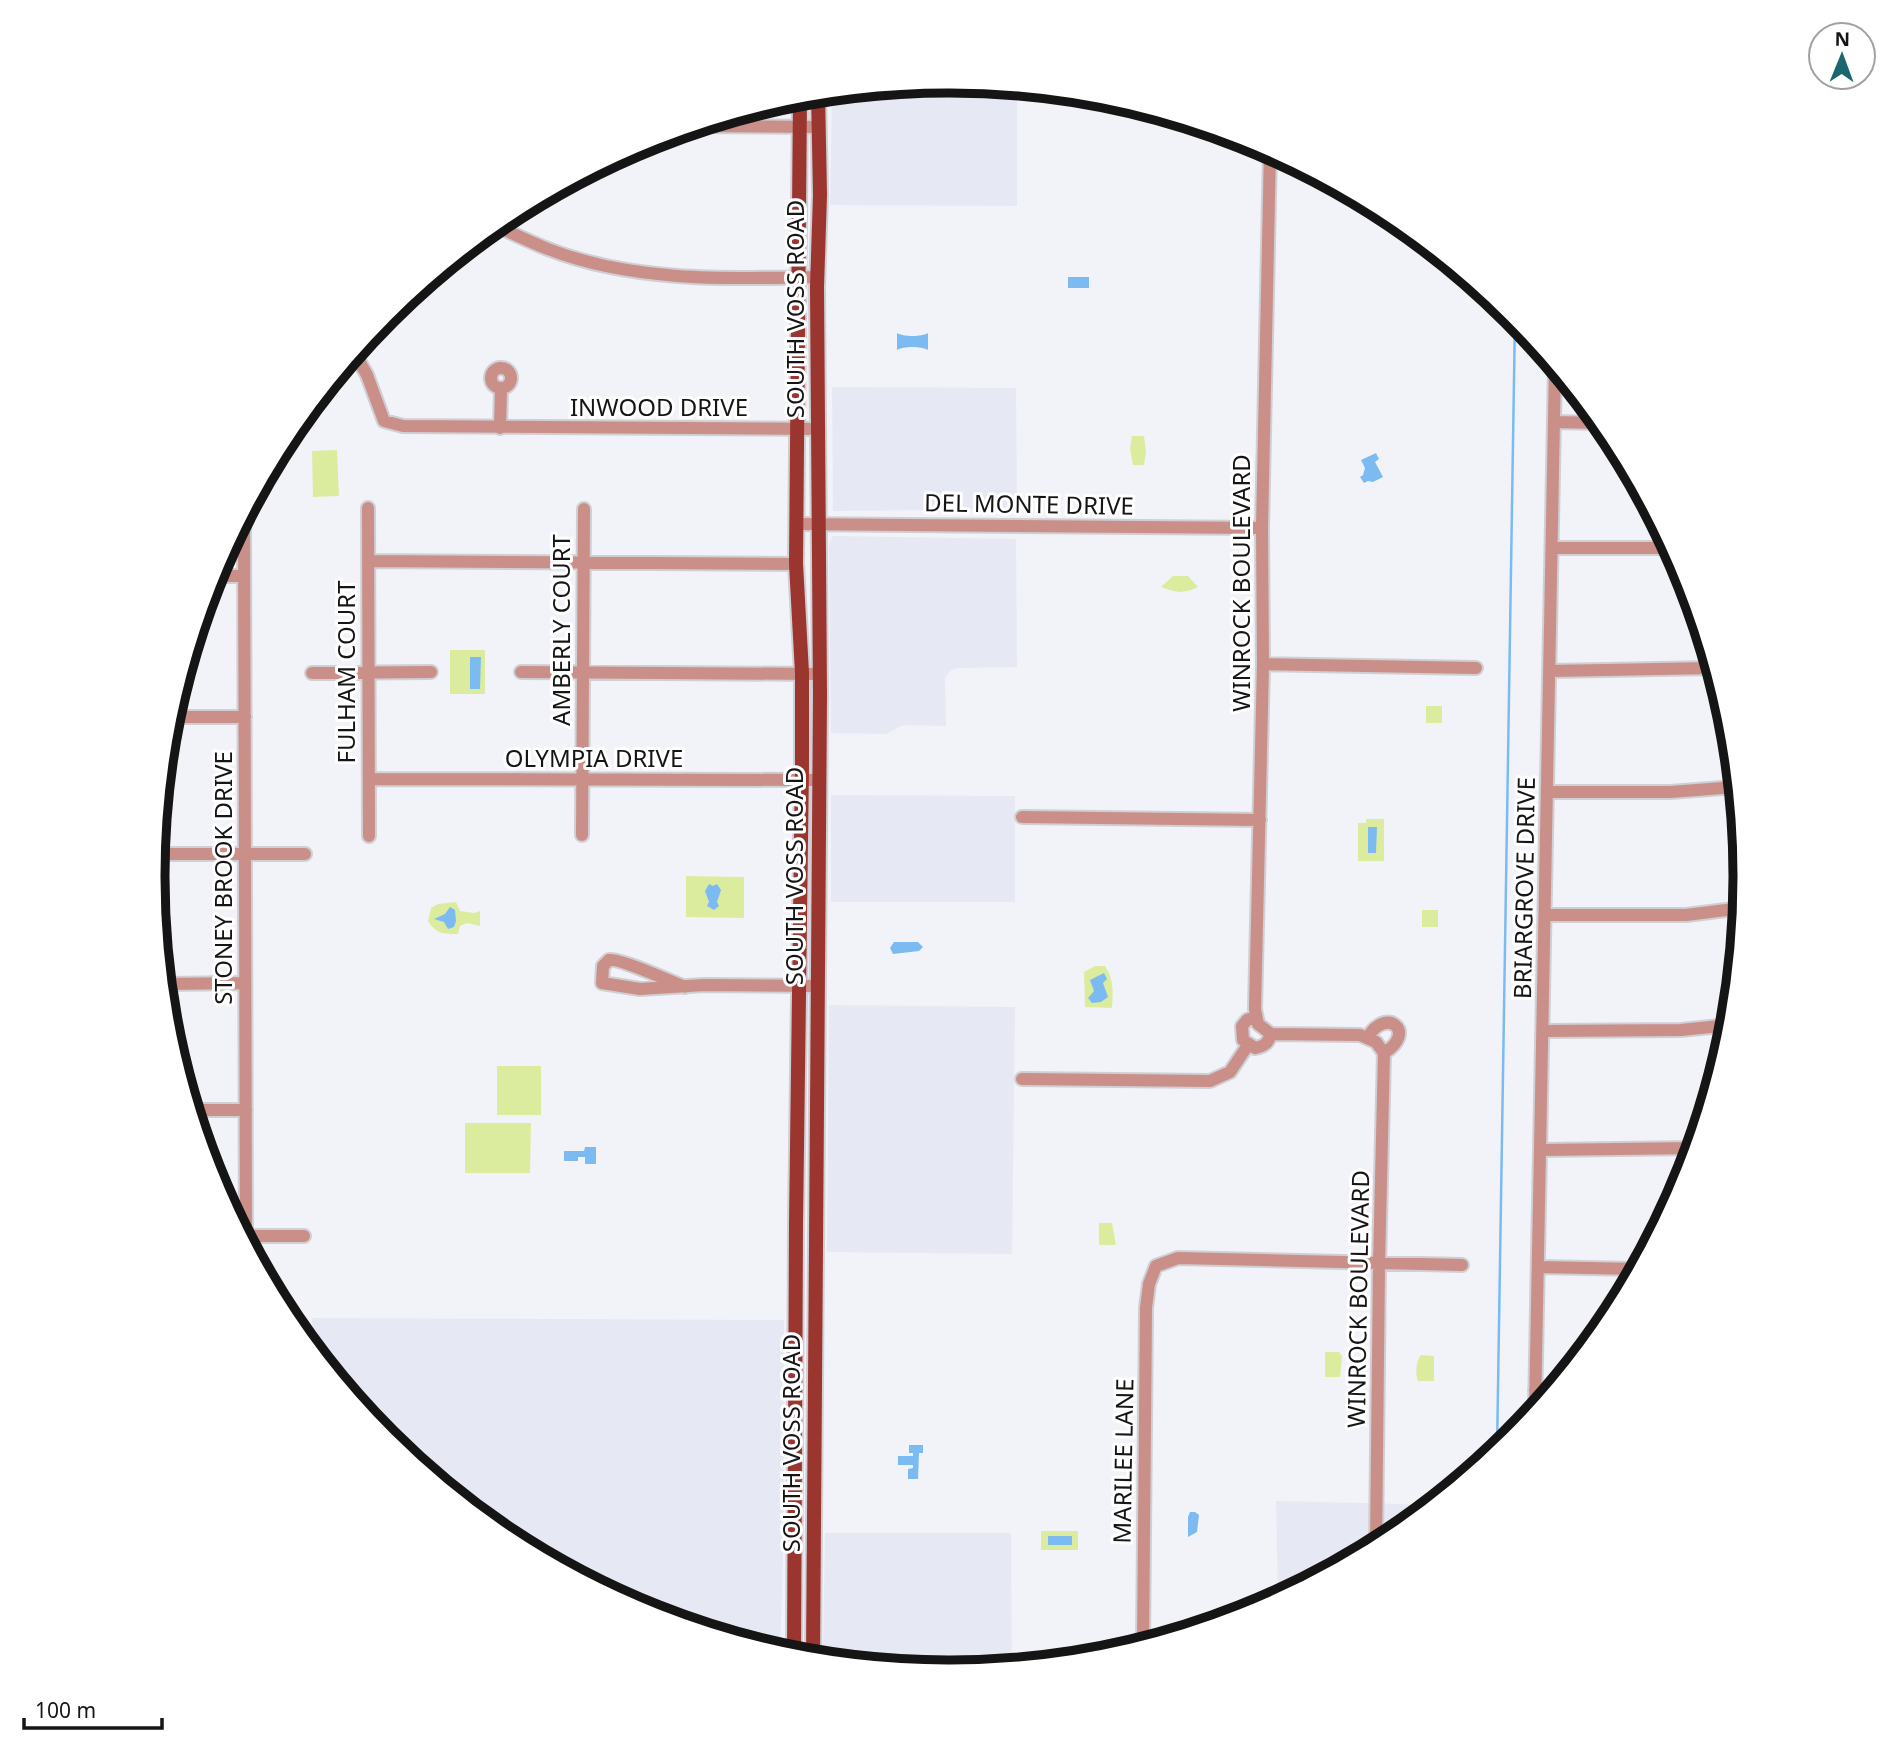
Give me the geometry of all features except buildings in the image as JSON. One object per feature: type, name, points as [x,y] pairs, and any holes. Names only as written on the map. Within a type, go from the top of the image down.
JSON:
[{"type":"main road","name":"SOUTH VOSS ROAD","points":[[813,1648],[820,674],[818,104]]},
{"type":"main road","name":"SOUTH VOSS ROAD","points":[[794,1645],[802,780],[802,673],[796,564],[800,107]]},
{"type":"main road","points":[[796,376],[817,377]]},
{"type":"main road","points":[[798,1109],[817,1109]]},
{"type":"main road","points":[[796,1224],[816,1224]]},
{"type":"main road","points":[[795,1343],[816,1343]]},
{"type":"main road","points":[[794,1469],[815,1469]]},
{"type":"main road","points":[[795,1596],[814,1597]]},
{"type":"street","points":[[722,126],[818,127]]},
{"type":"street","name":"WINROCK BOULEVARD","points":[[1270,162],[1256,1016],[1247,1020],[1242,1026],[1241,1034],[1248,1045],[1255,1048],[1268,1042],[1271,1034],[1368,1037],[1379,1023],[1387,1022],[1394,1024],[1399,1030],[1396,1046],[1384,1053],[1376,1533]]},
{"type":"street","points":[[507,230],[549,250],[633,270],[679,276],[817,277]]},
{"type":"street","name":"INWOOD DRIVE","points":[[359,361],[384,421],[403,426],[818,429]]},
{"type":"street","name":"BRIARGROVE DRIVE","points":[[1535,1396],[1555,380]]},
{"type":"street","points":[[500,428],[501,389]]},
{"type":"street","points":[[1554,422],[1588,423]]},
{"type":"street","name":"FULHAM COURT","points":[[368,508],[369,836]]},
{"type":"street","name":"AMBERLY COURT","points":[[582,835],[584,509]]},
{"type":"street","name":"DEL MONTE DRIVE","points":[[796,524],[1262,528]]},
{"type":"street","name":"STONEY BROOK DRIVE","points":[[244,534],[245,1221]]},
{"type":"street","points":[[1553,548],[1660,548]]},
{"type":"street","points":[[368,561],[796,564]]},
{"type":"street","points":[[225,576],[244,576]]},
{"type":"street","points":[[1263,664],[1476,668]]},
{"type":"street","points":[[1550,671],[1704,668]]},
{"type":"street","points":[[312,673],[431,672]]},
{"type":"street","points":[[521,672],[820,674]]},
{"type":"street","points":[[182,717],[245,717]]},
{"type":"street","name":"OLYMPIA DRIVE","points":[[369,779],[819,780]]},
{"type":"street","points":[[1547,792],[1670,792],[1727,788]]},
{"type":"street","points":[[1022,817],[1260,820]]},
{"type":"street","points":[[166,854],[305,855]]},
{"type":"street","points":[[1546,915],[1686,915],[1732,909]]},
{"type":"street","points":[[685,986],[617,959],[605,962],[603,983],[640,989],[685,986],[818,986]]},
{"type":"street","points":[[173,984],[245,983]]},
{"type":"street","points":[[1256,1016],[1264,1030],[1271,1034]]},
{"type":"street","points":[[1544,1031],[1681,1030],[1718,1026]]},
{"type":"street","points":[[1368,1037],[1376,1042],[1384,1053]]},
{"type":"street","points":[[1022,1079],[1210,1081],[1230,1072],[1248,1045]]},
{"type":"street","points":[[201,1110],[246,1110]]},
{"type":"street","points":[[1541,1150],[1683,1148]]},
{"type":"street","points":[[254,1238],[304,1236]]},
{"type":"street","name":"MARILEE LANE","points":[[1143,1636],[1146,1308],[1156,1266],[1178,1258],[1379,1264]]},
{"type":"street","points":[[1379,1264],[1462,1265]]},
{"type":"street","points":[[1539,1267],[1628,1269]]},
{"type":"street","points":[[1535,1390],[1541,1390]]},
{"type":"shaded area","points":[[898,94],[1017,96],[1017,206],[830,205],[832,102]]},
{"type":"shaded area","points":[[832,387],[1016,388],[1017,509],[833,511]]},
{"type":"shaded area","points":[[832,536],[1016,539],[1017,667],[951,670],[945,678],[946,726],[903,725],[886,734],[831,733],[829,546]]},
{"type":"shaded area","points":[[831,795],[1015,796],[1015,902],[831,902]]},
{"type":"shaded area","points":[[829,1005],[1015,1007],[1012,1254],[827,1252]]},
{"type":"shaded area","points":[[312,1318],[784,1320],[784,1524],[780,1642],[697,1619],[649,1601],[557,1555],[514,1528],[432,1466],[395,1431],[360,1393],[312,1333]]},
{"type":"shaded area","points":[[1276,1501],[1417,1505],[1341,1555],[1278,1588]]},
{"type":"shaded area","points":[[825,1533],[1011,1533],[1012,1658],[898,1659],[823,1650]]},
{"type":"green space","points":[[1132,436],[1144,436],[1144,465],[1133,465],[1130,449]]},
{"type":"green space","points":[[337,450],[339,496],[313,497],[312,451]]},
{"type":"green space","points":[[1173,576],[1188,576],[1198,587],[1180,592],[1161,587]]},
{"type":"green space","points":[[450,650],[485,650],[485,694],[450,694]]},
{"type":"green space","points":[[1426,706],[1442,706],[1442,723],[1426,723]]},
{"type":"green space","points":[[1366,819],[1384,819],[1384,861],[1358,861],[1358,823],[1366,823]]},
{"type":"green space","points":[[686,876],[744,877],[744,918],[686,917]]},
{"type":"green space","points":[[456,902],[460,911],[480,911],[480,926],[467,923],[460,926],[458,934],[434,929],[428,921],[431,908],[438,904]]},
{"type":"green space","points":[[1422,910],[1438,910],[1438,927],[1422,927]]},
{"type":"green space","points":[[1095,966],[1105,966],[1110,976],[1112,1008],[1085,1007],[1084,972]]},
{"type":"green space","points":[[497,1066],[541,1066],[541,1115],[497,1115]]},
{"type":"green space","points":[[465,1123],[531,1123],[530,1173],[465,1173]]},
{"type":"green space","points":[[1099,1223],[1112,1223],[1116,1245],[1099,1245]]},
{"type":"green space","points":[[1325,1352],[1339,1352],[1342,1356],[1340,1377],[1325,1377]]},
{"type":"green space","points":[[1421,1355],[1434,1356],[1434,1381],[1418,1381],[1416,1368]]},
{"type":"green space","points":[[1041,1531],[1078,1531],[1078,1550],[1041,1550]]},
{"type":"water","points":[[1068,277],[1089,277],[1089,288],[1068,288]]},
{"type":"water","points":[[897,333],[912,336],[928,333],[928,350],[912,347],[897,350]]},
{"type":"water","points":[[1376,453],[1379,459],[1375,462],[1383,477],[1364,483],[1360,477],[1365,468],[1361,460]]},
{"type":"water","points":[[470,657],[481,657],[480,689],[470,689]]},
{"type":"water","points":[[1368,827],[1377,827],[1376,853],[1368,853]]},
{"type":"water","points":[[709,884],[717,884],[721,890],[717,902],[719,906],[714,910],[707,906],[709,902],[705,891]]},
{"type":"water","points":[[450,907],[455,910],[456,921],[454,927],[448,929],[444,922],[434,919],[445,914]]},
{"type":"water","points":[[894,942],[918,942],[923,947],[919,951],[893,954],[890,948]]},
{"type":"water","points":[[1104,973],[1107,979],[1103,983],[1108,997],[1101,1002],[1092,1003],[1088,998],[1094,991],[1090,980]]},
{"type":"water","points":[[585,1147],[596,1147],[596,1164],[585,1164],[585,1157],[578,1157],[578,1161],[564,1161],[564,1151],[584,1151]]},
{"type":"water","points":[[909,1445],[923,1445],[923,1453],[919,1453],[918,1479],[908,1479],[908,1469],[913,1468],[913,1465],[898,1465],[898,1456],[913,1456],[913,1453],[909,1453]]},
{"type":"water","points":[[1190,1512],[1199,1515],[1197,1532],[1188,1537],[1188,1517]]},
{"type":"water","points":[[1048,1536],[1072,1536],[1072,1545],[1048,1545]]},
{"type":"waterway","points":[[1497,1436],[1515,335]]}]
